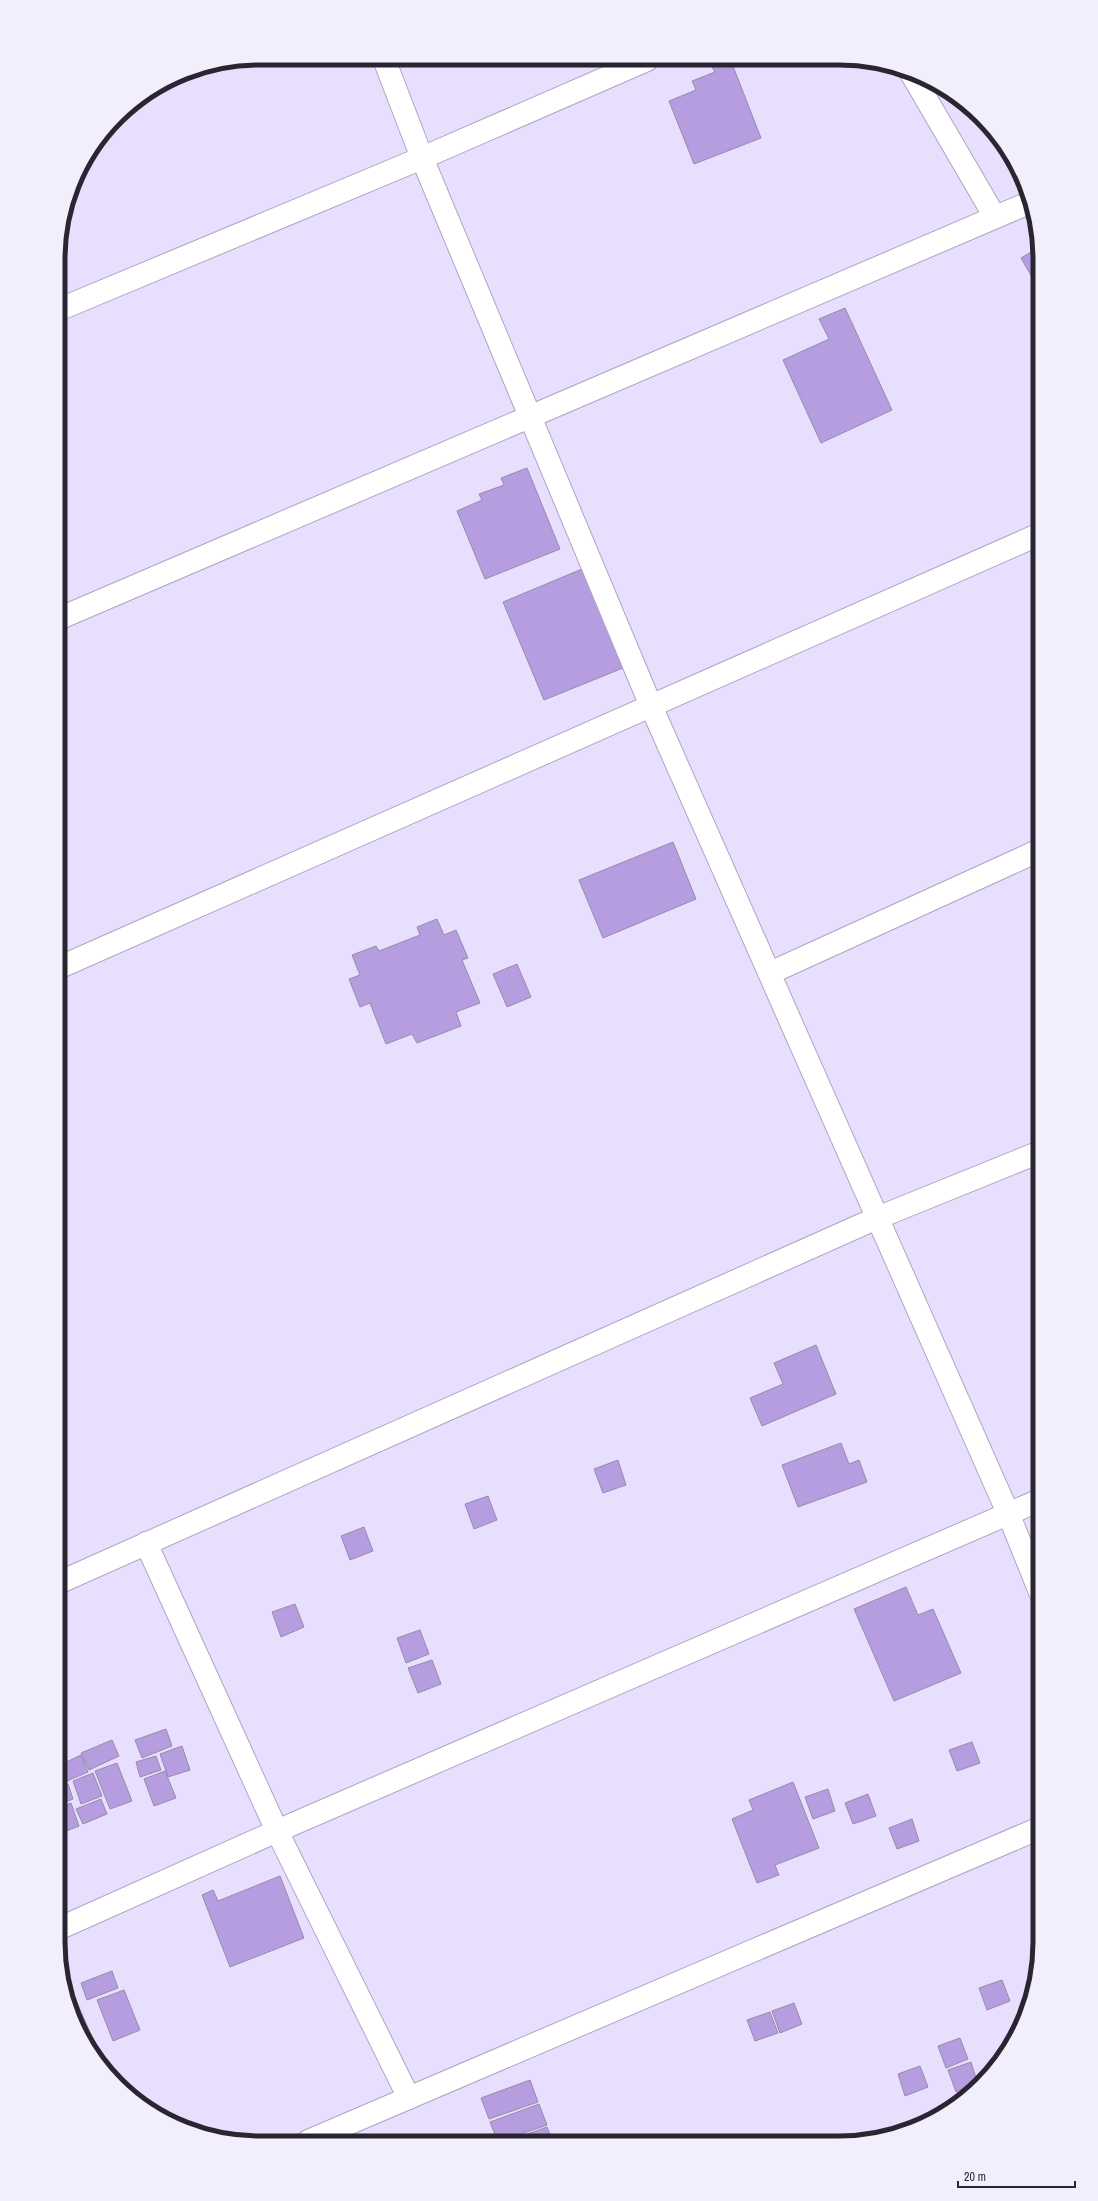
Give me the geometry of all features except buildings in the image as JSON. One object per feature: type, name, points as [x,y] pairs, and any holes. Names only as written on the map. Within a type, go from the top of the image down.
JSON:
[{"type":"street","points":[[386,65],[422,158],[651,706],[1008,1513],[1033,1575]]},
{"type":"street","points":[[65,307],[422,158],[636,65]]},
{"type":"street","points":[[916,81],[995,217]]},
{"type":"street","points":[[65,616],[1025,204]]},
{"type":"street","points":[[65,965],[1033,537]]},
{"type":"street","points":[[770,973],[1033,853]]},
{"type":"street","points":[[65,1579],[877,1218],[1033,1155]]},
{"type":"street","points":[[65,1926],[277,1831],[1033,1503]]},
{"type":"street","points":[[146,1543],[277,1831],[409,2098]]},
{"type":"street","points":[[322,2136],[1033,1831]]}]
